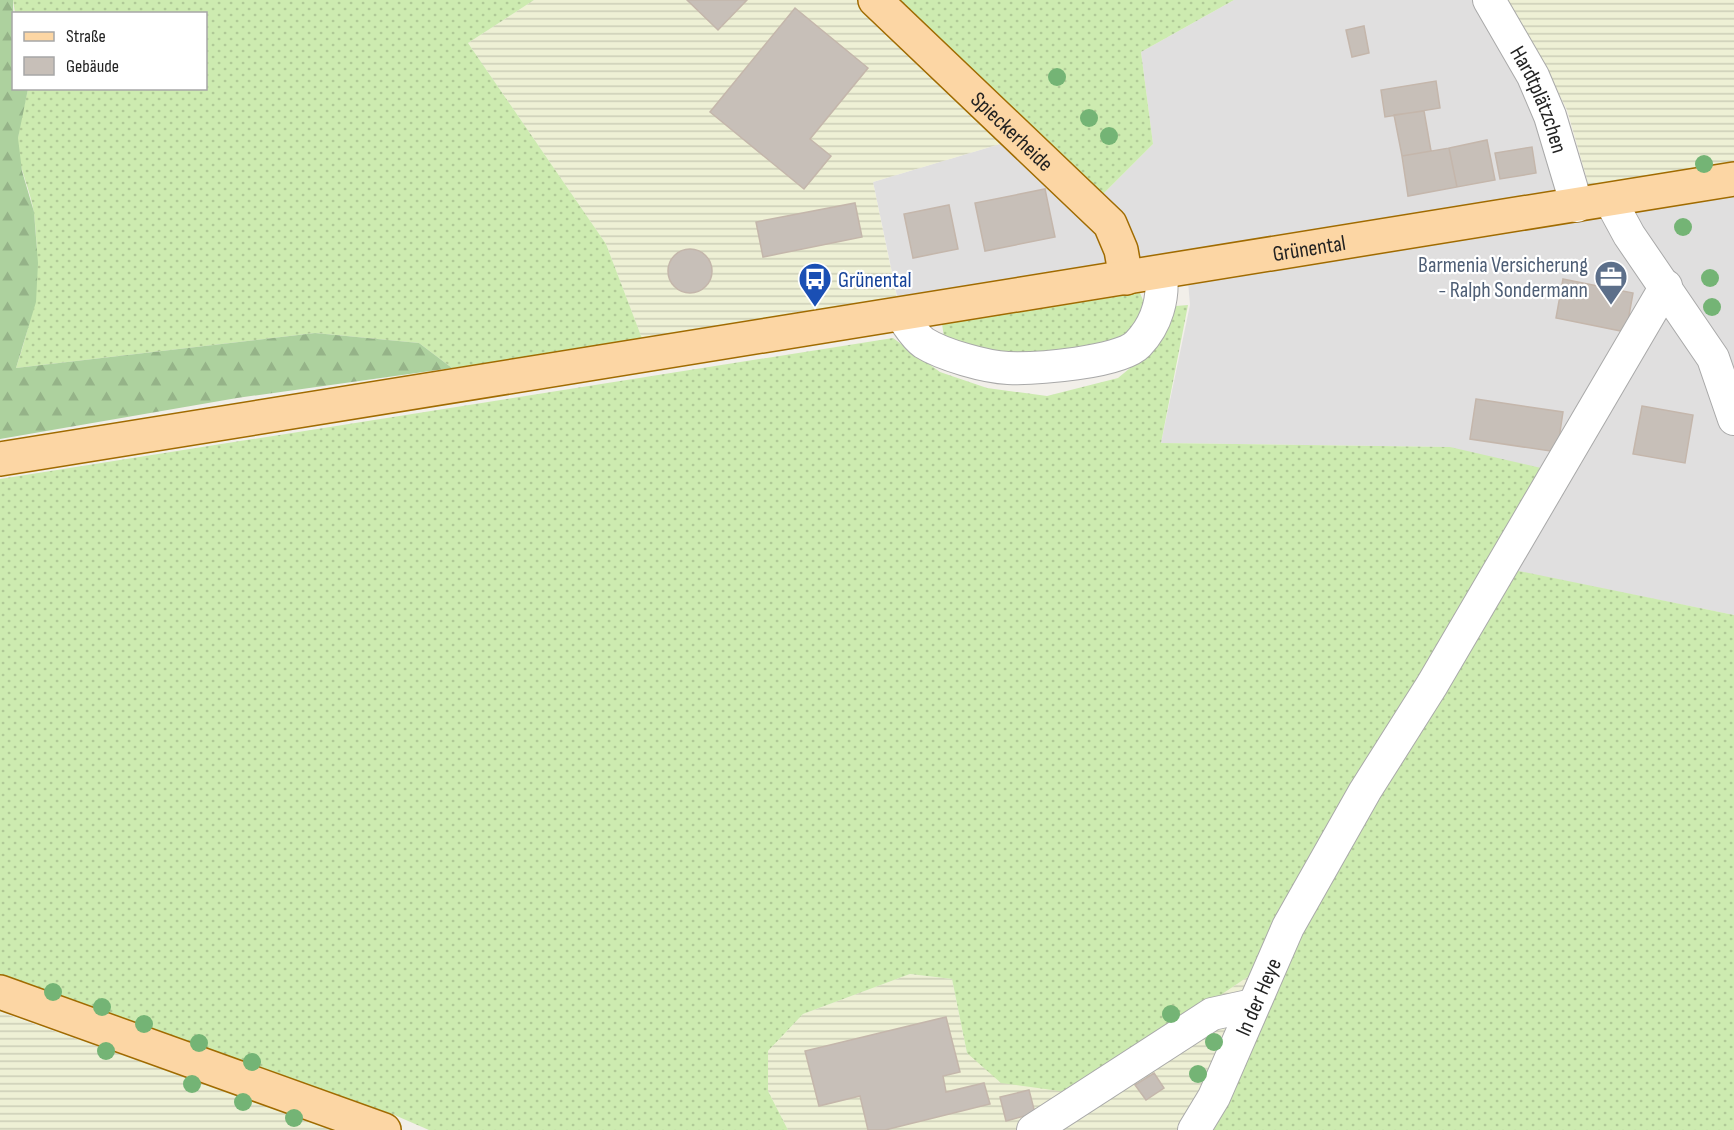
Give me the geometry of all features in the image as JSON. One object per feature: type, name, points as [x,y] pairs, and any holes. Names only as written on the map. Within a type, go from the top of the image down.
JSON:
[{"type":"main road","name":"Spieckerheide","points":[[875,0],[1110,224],[1121,250],[1126,278]]},
{"type":"main road","name":"Grünental","points":[[10,457],[1734,179]]},
{"type":"main road","points":[[0,992],[384,1130]]},
{"type":"street","name":"Hardtplätzchen","points":[[1489,0],[1533,76],[1550,116],[1576,206]]},
{"type":"street","points":[[1610,200],[1629,235],[1713,358],[1734,419]]},
{"type":"street","points":[[901,315],[923,342],[958,357],[1007,368],[1066,365],[1107,358],[1137,345],[1155,320],[1164,292],[1161,272]]},
{"type":"street","name":"In der Heye","points":[[1194,1130],[1214,1097],[1288,927],[1323,864],[1501,568],[1555,471],[1666,286]]},
{"type":"street","points":[[1033,1130],[1212,1014],[1253,1005]]},
{"type":"shaded area","points":[[1234,0],[1474,0],[1531,100],[1566,222],[1734,196],[1734,615],[1501,568],[1447,447],[1161,443],[1190,305],[1187,269],[901,315],[873,182],[1010,141],[1102,195],[1153,144],[1141,52]]},
{"type":"green space","points":[[0,0],[13,0],[12,90],[28,90],[18,138],[22,171],[34,212],[38,263],[36,302],[16,368],[315,333],[419,343],[452,368],[237,398],[0,439]]},
{"type":"green space","points":[[13,0],[534,0],[468,43],[606,244],[643,341],[452,368],[419,343],[315,333],[16,368],[32,310],[37,256],[34,214],[18,148],[28,90],[207,90],[207,12],[15,12]]},
{"type":"green space","points":[[534,0],[860,0],[1010,141],[873,182],[897,298],[643,341],[606,244],[468,43]]},
{"type":"green space","points":[[899,0],[1234,0],[1141,52],[1153,144],[1102,195]]},
{"type":"green space","points":[[1504,0],[1734,0],[1734,167],[1590,190],[1567,110],[1543,62]]},
{"type":"green space","points":[[1140,293],[1145,305],[1140,327],[1103,351],[970,353],[944,337],[942,324]]},
{"type":"green space","points":[[1188,305],[1161,443],[1450,447],[1554,471],[1450,644],[1309,858],[1249,976],[1074,1093],[1001,1083],[967,1053],[952,979],[910,974],[803,1014],[768,1051],[768,1091],[788,1130],[429,1130],[392,1114],[118,1021],[0,978],[0,479],[893,338],[940,372],[987,388],[1047,396],[1118,378],[1153,349],[1176,306]]},
{"type":"green space","points":[[1509,569],[1734,615],[1734,1130],[1200,1130],[1296,927]]},
{"type":"green space","points":[[910,974],[952,979],[967,1053],[1073,1093],[1249,976],[1227,1044],[1185,1130],[788,1130],[768,1091],[768,1051],[803,1014]]},
{"type":"green space","points":[[0,1012],[336,1130],[0,1130]]},
{"type":"building","points":[[687,0],[747,0],[718,30]]},
{"type":"building","points":[[795,8],[868,68],[810,139],[831,156],[804,189],[710,112]]},
{"type":"building","points":[[1364,26],[1369,53],[1352,57],[1346,30]]},
{"type":"building","points":[[1436,81],[1440,108],[1385,117],[1381,90]]},
{"type":"building","points":[[1424,111],[1431,151],[1402,156],[1394,115]]},
{"type":"building","points":[[1487,140],[1495,180],[1457,187],[1449,148]]},
{"type":"building","points":[[1532,147],[1536,173],[1500,179],[1495,153]]},
{"type":"building","points":[[1449,148],[1457,187],[1408,196],[1402,156]]},
{"type":"building","points":[[1045,189],[1055,237],[985,251],[975,203]]},
{"type":"building","points":[[855,203],[862,237],[763,257],[756,222]]},
{"type":"building","points":[[949,205],[958,249],[913,258],[904,214]]},
{"type":"building","points":[[690,249],[699,250],[706,255],[711,262],[711,280],[706,287],[699,292],[690,293],[681,292],[674,287],[669,280],[668,271],[669,262],[674,255],[681,250]]},
{"type":"building","points":[[1563,279],[1633,293],[1626,332],[1556,318]]},
{"type":"building","points":[[1476,399],[1563,412],[1557,452],[1470,439]]},
{"type":"building","points":[[1642,406],[1693,415],[1685,463],[1633,454]]},
{"type":"building","points":[[946,1017],[960,1072],[943,1076],[946,1092],[984,1083],[990,1104],[885,1130],[868,1130],[860,1096],[819,1106],[805,1051]]},
{"type":"building","points":[[1154,1073],[1164,1088],[1146,1100],[1135,1085]]},
{"type":"building","points":[[1029,1090],[1035,1113],[1006,1121],[1000,1097]]},
{"type":"place","name":"Barmenia Versicherung - Ralph Sondermann","points":[[1611,306]]},
{"type":"place","name":"Grünental","points":[[815,308]]}]
